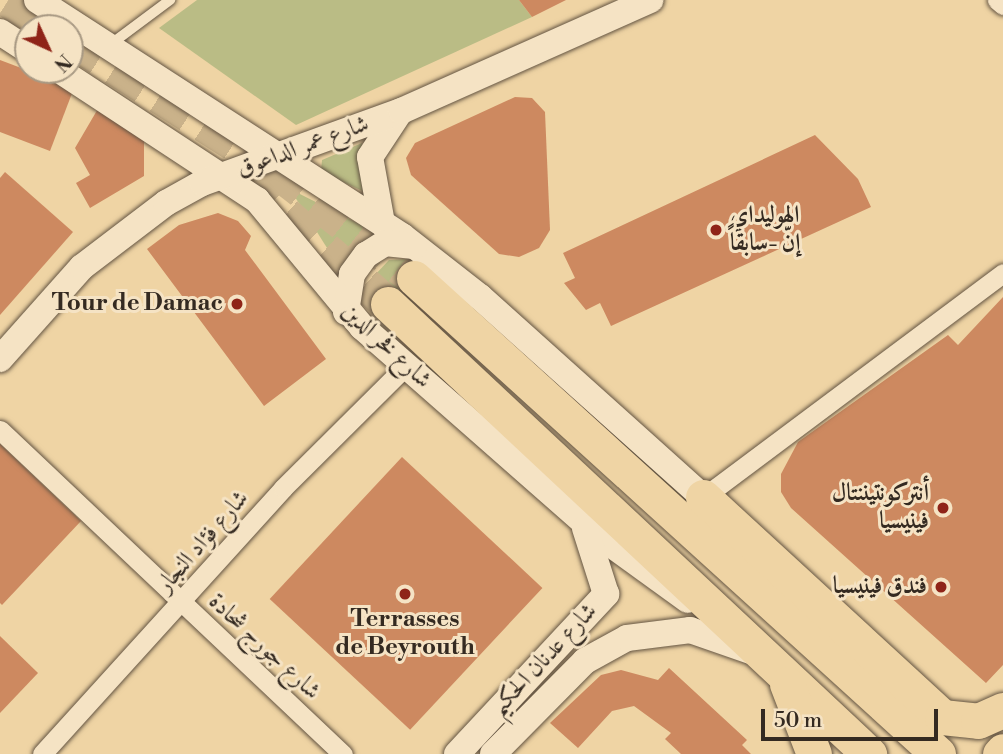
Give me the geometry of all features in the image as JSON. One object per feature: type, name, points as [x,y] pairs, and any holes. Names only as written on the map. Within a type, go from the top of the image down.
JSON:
[{"type":"highway","points":[[414,262],[676,518],[938,754]]},
{"type":"highway","points":[[388,304],[720,619],[869,754]]},
{"type":"highway","points":[[703,497],[942,717],[978,721],[1003,710]]},
{"type":"highway","points":[[774,666],[814,754]]},
{"type":"main road","points":[[37,0],[382,223],[414,262]]},
{"type":"main road","name":"شارع عمر الداعوق","points":[[0,359],[124,230],[225,176],[401,111],[650,0]]},
{"type":"main road","name":"شارع فخر الدين","points":[[81,84],[225,176],[277,221],[346,312],[405,367],[581,520],[720,619]]},
{"type":"main road","points":[[382,223],[370,157],[401,111]]},
{"type":"main road","points":[[346,312],[352,274],[366,255],[394,242],[414,262],[703,497]]},
{"type":"main road","name":"شارع عدنان الحكيم","points":[[457,754],[607,594],[581,520]]},
{"type":"main road","name":"شارع عدنان الحكيم","points":[[494,754],[585,662],[627,638],[690,631],[774,666]]},
{"type":"street","points":[[997,0],[1003,5]]},
{"type":"street","points":[[676,518],[1003,272]]},
{"type":"street","name":"شارع فؤاد النجار","points":[[43,754],[183,604],[283,488],[405,367]]},
{"type":"street","name":"شارع جورج شحادة","points":[[0,430],[343,754]]},
{"type":"lane","points":[[110,45],[170,0]]},
{"type":"green space","points":[[197,0],[519,0],[532,17],[296,125],[159,28]]},
{"type":"green space","points":[[362,143],[367,193],[321,172],[322,160]]},
{"type":"green space","points":[[290,189],[381,235],[344,275]]},
{"type":"green space","points":[[408,259],[427,266],[379,315],[370,295],[373,277],[389,260]]},
{"type":"building","points":[[519,0],[566,0],[532,17]]},
{"type":"building","points":[[0,60],[14,65],[14,84],[63,84],[74,88],[50,151],[0,132]]},
{"type":"building","points":[[515,97],[532,98],[545,112],[550,230],[539,248],[519,257],[499,254],[411,175],[406,158],[415,143]]},
{"type":"building","points":[[99,107],[144,134],[144,176],[90,208],[76,183],[90,175],[75,148]]},
{"type":"building","name":"الهوليداي إنّ -سابقاً","points":[[815,135],[858,179],[871,207],[611,326],[600,303],[586,310],[564,283],[575,278],[563,253]]},
{"type":"building","points":[[5,172],[73,232],[0,315],[0,178]]},
{"type":"building","name":"Tour de Damac","points":[[218,213],[238,221],[251,236],[245,250],[326,359],[264,406],[147,249],[179,225]]},
{"type":"building","name":"فندق فينيسيا","points":[[1003,297],[1003,665],[986,683],[791,508],[781,492],[781,474],[798,442],[948,335],[958,345]]},
{"type":"building","points":[[0,444],[81,521],[2,605],[0,603]]},
{"type":"building","name":"Terrasses de Beyrouth","points":[[402,457],[542,588],[410,730],[270,599]]},
{"type":"building","points":[[0,636],[38,673],[0,713]]},
{"type":"building","points":[[669,668],[747,740],[742,745],[751,754],[681,754],[665,739],[671,733],[634,706],[612,711],[578,748],[550,723],[601,675],[621,670],[658,680]]},
{"type":"tunnel","points":[[8,0],[30,14]]},
{"type":"tunnel","points":[[84,48],[274,169],[414,278]]},
{"type":"tunnel","points":[[246,179],[388,304]]},
{"type":"place","name":"الهوليداي إنّ -سابقاً","points":[[716,230]]},
{"type":"place","name":"Tour de Damac","points":[[237,304]]},
{"type":"place","name":"أنتركونتيننتال فينيسيا","points":[[943,508]]},
{"type":"place","name":"فندق فينيسيا","points":[[941,587]]},
{"type":"place","name":"Terrasses de Beyrouth","points":[[405,594]]}]
